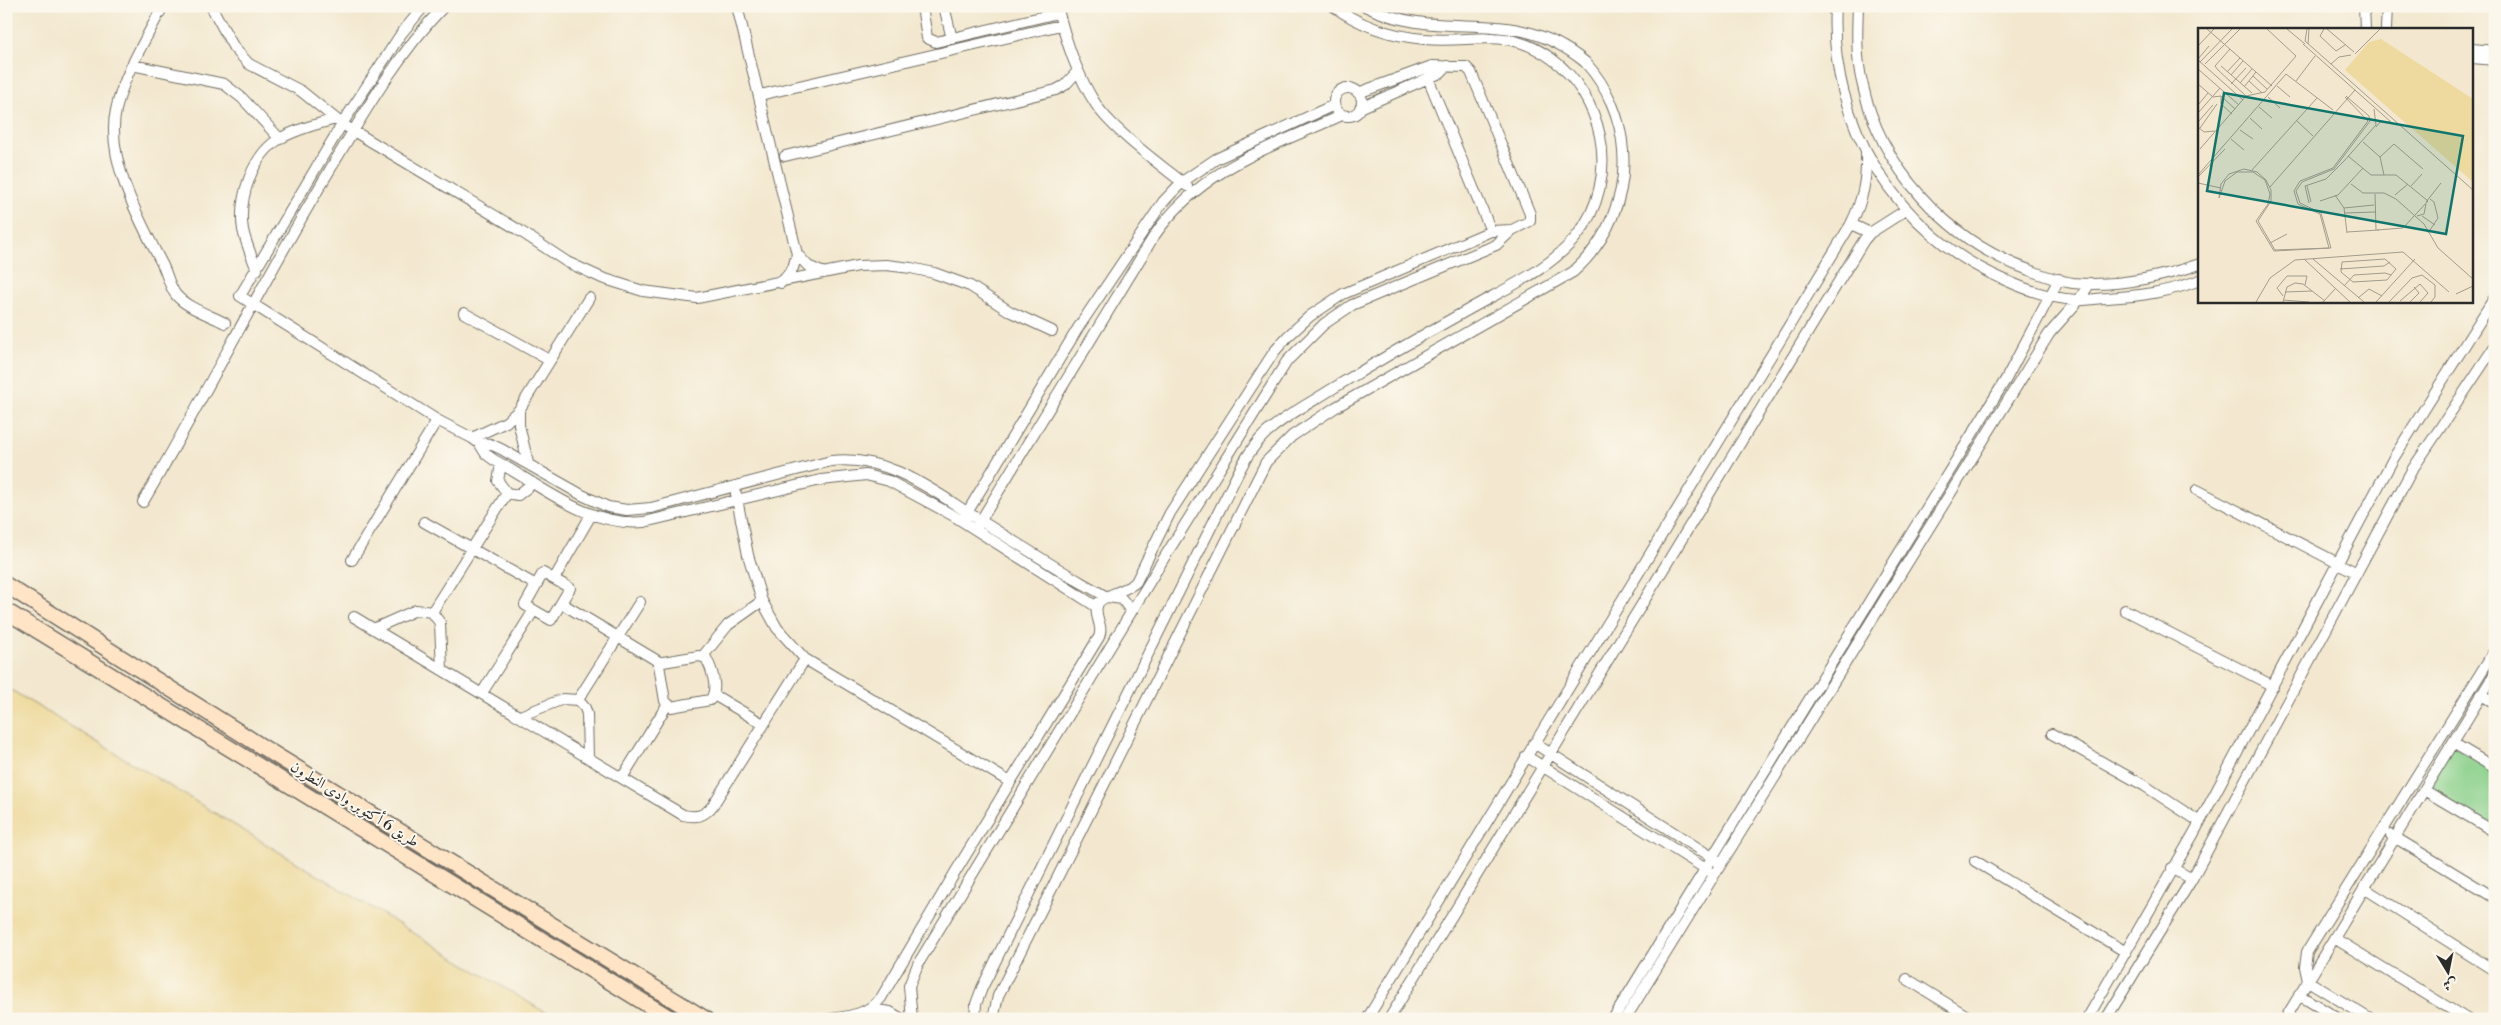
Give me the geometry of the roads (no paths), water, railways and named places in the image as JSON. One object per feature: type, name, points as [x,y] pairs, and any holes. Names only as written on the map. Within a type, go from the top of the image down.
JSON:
[{"type":"street","points":[[163,6],[132,65],[121,93],[114,125],[117,156],[124,180],[146,233],[175,294],[187,303],[225,323]]},
{"type":"street","points":[[211,6],[234,48],[243,60],[301,91],[339,122],[517,229],[567,262],[602,278],[642,291],[697,298],[872,265],[925,270],[970,286],[1011,312],[1052,331]]},
{"type":"street","points":[[424,6],[401,34],[339,122],[240,296],[437,420],[476,441],[490,444],[528,463],[597,502],[627,510],[651,508],[816,464],[856,459],[889,468],[913,478],[1082,583],[1107,597],[1122,599],[1131,611]]},
{"type":"street","points":[[143,502],[253,304],[354,130],[413,42],[444,6]]},
{"type":"street","points":[[737,6],[797,254],[793,268],[781,282]]},
{"type":"street","points":[[922,6],[929,40],[936,42],[1058,10],[1061,25],[1078,72],[1104,116],[1193,191]]},
{"type":"street","points":[[944,6],[952,39]]},
{"type":"street","points":[[975,1019],[976,1004],[982,988],[1249,452],[1269,430],[1375,362],[1551,261],[1582,230],[1595,203],[1599,189],[1602,159],[1594,116],[1573,79],[1547,56],[1516,40],[1501,37],[1425,39],[1403,36],[1366,25],[1333,6]]},
{"type":"street","points":[[993,1019],[998,996],[1119,758],[1261,468],[1275,451],[1292,436],[1336,407],[1573,272],[1599,243],[1617,204],[1624,164],[1619,121],[1604,88],[1591,69],[1566,43],[1543,29],[1516,21],[1499,18],[1418,20],[1393,16],[1365,6]]},
{"type":"street","points":[[1834,6],[1834,40],[1840,84],[1866,152],[1883,182],[1919,225],[1960,256],[1986,272],[2023,288],[2078,300],[2153,294],[2198,281]]},
{"type":"street","points":[[1858,6],[1858,47],[1862,82],[1878,131],[1902,172],[1932,209],[1972,242],[2018,267],[2071,283],[2127,282],[2164,276],[2198,265]]},
{"type":"street","points":[[2364,6],[2365,28]]},
{"type":"street","points":[[2386,6],[2386,28]]},
{"type":"street","points":[[760,95],[1061,25]]},
{"type":"street","points":[[2474,49],[2495,51]]},
{"type":"street","points":[[2474,58],[2495,60]]},
{"type":"street","points":[[132,65],[224,84],[242,98],[280,139]]},
{"type":"street","points":[[912,1019],[909,986],[918,964],[1131,611],[1277,376],[1298,348],[1324,324],[1352,305],[1496,244],[1512,230],[1528,223],[1530,214],[1471,72],[1464,66],[1432,66],[1358,93]]},
{"type":"street","points":[[974,530],[1154,236],[1173,211],[1193,191],[1236,163],[1342,115],[1352,115],[1360,108],[1428,78],[1447,66]]},
{"type":"street","points":[[785,156],[1056,90],[1065,85],[1078,72]]},
{"type":"street","points":[[1428,78],[1491,230]]},
{"type":"street","points":[[1334,105],[1337,93],[1343,89],[1352,89],[1358,93],[1361,101],[1360,108]]},
{"type":"street","points":[[962,522],[1064,352],[1143,228],[1163,202],[1182,182],[1201,168],[1229,152],[1334,105]]},
{"type":"street","points":[[1334,105],[1342,115]]},
{"type":"street","points":[[256,270],[243,231],[243,203],[248,180],[259,159],[280,139],[339,122]]},
{"type":"street","points":[[1367,1019],[1851,224],[1861,205],[1865,187],[1866,152]]},
{"type":"street","points":[[1391,1017],[1870,233],[1906,210]]},
{"type":"street","points":[[1851,224],[1870,233]]},
{"type":"street","points":[[831,1019],[855,1015],[870,1009],[881,998],[1101,633],[1097,606],[1100,600],[1132,587],[1152,552],[1170,512],[1268,360],[1287,337],[1310,316],[1333,300],[1491,230],[1512,230]]},
{"type":"street","points":[[1960,256],[1972,242]]},
{"type":"street","points":[[797,254],[808,266],[824,273]]},
{"type":"street","points":[[1434,254],[1439,267]]},
{"type":"street","points":[[1716,860],[2006,379],[2059,279]]},
{"type":"street","points":[[1612,1019],[1709,871],[2049,334],[2090,283]]},
{"type":"street","points":[[2087,1019],[2200,822],[2393,459],[2495,297]]},
{"type":"street","points":[[476,441],[506,422],[519,410],[589,298]]},
{"type":"street","points":[[464,313],[549,360]]},
{"type":"street","points":[[2106,1019],[2192,879],[2412,470],[2495,346]]},
{"type":"street","points":[[1064,352],[1078,359]]},
{"type":"street","points":[[519,410],[519,425],[528,463]]},
{"type":"street","points":[[352,560],[437,420]]},
{"type":"street","points":[[476,441],[486,454],[533,483],[591,515],[616,522],[644,522],[837,477],[866,475],[889,481],[962,522],[1097,606]]},
{"type":"street","points":[[501,464],[498,481],[507,493],[518,495],[533,483]]},
{"type":"street","points":[[735,486],[753,575],[762,601],[778,628],[805,659],[1010,782]]},
{"type":"street","points":[[2197,490],[2357,573]]},
{"type":"street","points":[[432,612],[507,493]]},
{"type":"street","points":[[554,579],[591,515]]},
{"type":"street","points":[[424,522],[536,585]]},
{"type":"street","points":[[1152,552],[1164,558]]},
{"type":"street","points":[[543,573],[554,579],[570,588],[552,620],[525,605],[543,573]]},
{"type":"street","points":[[1076,593],[1082,583]]},
{"type":"street","name":"طريق 6 أكتوبر, وادى النطرون","points":[[6,585],[264,748],[705,1019]]},
{"type":"street","points":[[1179,595],[1195,603]]},
{"type":"street","points":[[561,603],[661,663],[703,656],[728,625],[762,601]]},
{"type":"street","points":[[578,700],[640,602]]},
{"type":"street","points":[[373,629],[416,610],[432,612],[440,622],[442,670]]},
{"type":"street","points":[[482,693],[534,610]]},
{"type":"street","points":[[2125,610],[2273,686]]},
{"type":"street","name":"طريق 6 أكتوبر, وادى النطرون","points":[[6,611],[671,1019]]},
{"type":"street","points":[[354,617],[683,815],[700,816],[713,805],[805,659]]},
{"type":"street","points":[[2308,981],[2305,960],[2309,946],[2384,831],[2495,650]]},
{"type":"street","points":[[667,705],[674,708],[710,700],[714,695],[709,663],[703,656]]},
{"type":"street","points":[[622,778],[667,705],[658,668],[661,663]]},
{"type":"street","points":[[2285,1019],[2495,673]]},
{"type":"street","points":[[714,695],[763,724]]},
{"type":"street","points":[[2481,695],[2495,703]]},
{"type":"street","points":[[520,716],[563,699],[578,700],[583,705],[587,714],[588,758]]},
{"type":"street","points":[[1060,700],[1073,707]]},
{"type":"street","points":[[2052,734],[2145,786],[2200,822]]},
{"type":"street","points":[[1534,743],[1716,860]]},
{"type":"street","points":[[2453,743],[2495,768]]},
{"type":"street","points":[[1526,756],[1709,871]]},
{"type":"street","points":[[2424,790],[2495,832]]},
{"type":"street","points":[[2384,831],[2495,898]]},
{"type":"street","points":[[1976,861],[2126,952]]},
{"type":"street","points":[[2172,868],[2192,879]]},
{"type":"street","points":[[956,871],[970,879]]},
{"type":"street","points":[[1625,1019],[1709,871]]},
{"type":"street","points":[[946,888],[959,896]]},
{"type":"street","points":[[2364,888],[2495,971]]},
{"type":"street","points":[[920,931],[928,933],[933,940]]},
{"type":"street","points":[[2334,938],[2467,1019]]},
{"type":"street","points":[[905,956],[910,962],[918,964]]},
{"type":"street","points":[[1907,980],[1972,1019]]},
{"type":"street","points":[[2308,981],[2370,1019]]},
{"type":"street","points":[[2299,995],[2339,1019]]},
{"type":"street","points":[[870,1009],[890,1012],[902,1019]]}]
